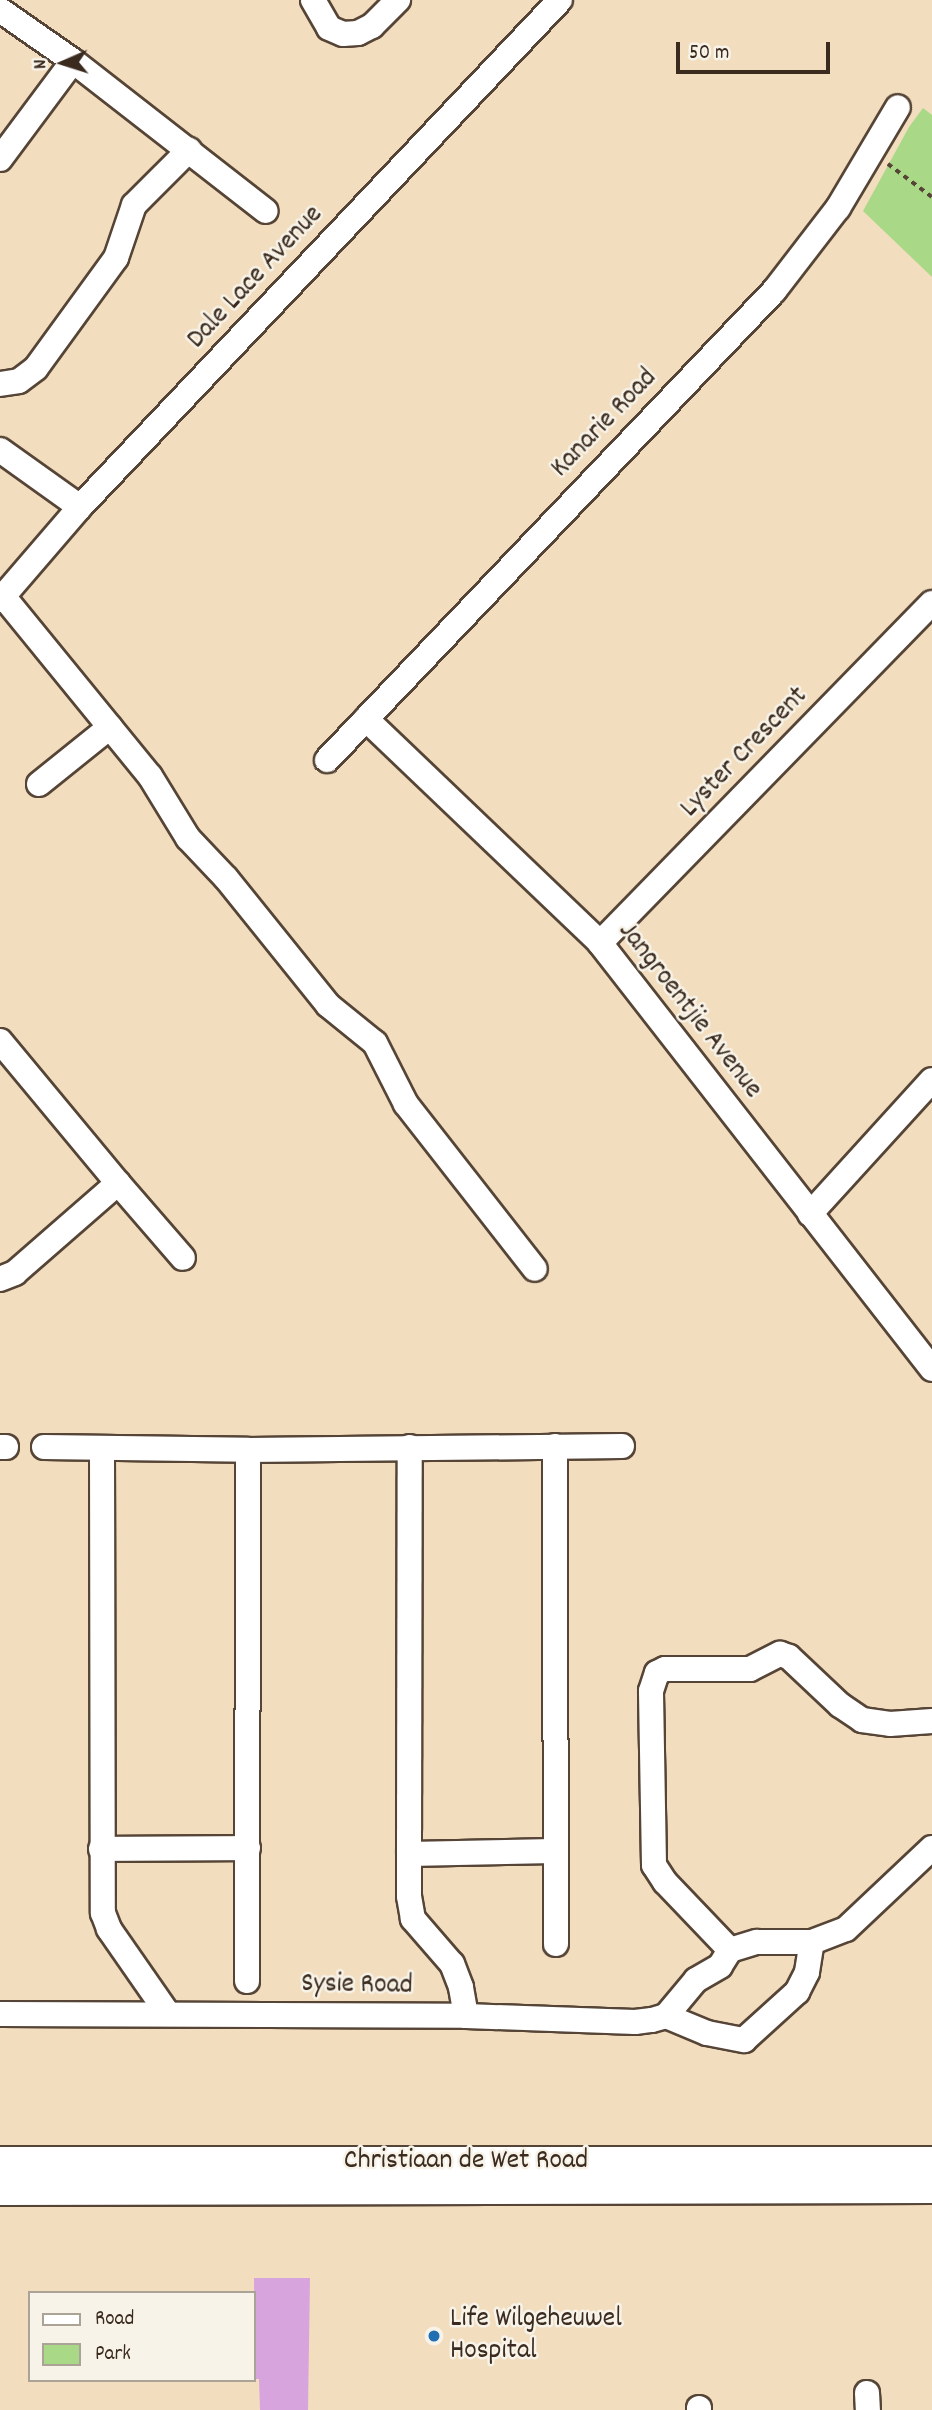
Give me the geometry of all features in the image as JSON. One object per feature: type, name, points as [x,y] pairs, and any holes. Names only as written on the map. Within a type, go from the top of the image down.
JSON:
[{"type":"main road","name":"Christiaan de Wet Road","points":[[0,2163],[932,2163]]},
{"type":"main road","name":"Christiaan de Wet Road","points":[[0,2189],[932,2187]]},
{"type":"street","points":[[313,0],[329,28],[343,34],[358,33],[372,26],[398,0]]},
{"type":"street","name":"Dale Lace Avenue","points":[[2,598],[80,508],[560,0]]},
{"type":"street","points":[[0,10],[73,61],[267,211]]},
{"type":"street","points":[[0,159],[73,61]]},
{"type":"street","name":"Kanarie Road","points":[[327,760],[774,291],[814,243],[873,152],[898,107]]},
{"type":"street","points":[[0,384],[19,380],[36,368],[116,258],[134,205],[189,150]]},
{"type":"street","points":[[0,450],[80,508]]},
{"type":"street","points":[[2,598],[150,776],[188,838],[226,878],[328,1005],[375,1043],[406,1104],[535,1269]]},
{"type":"street","name":"Lyster Crescent","points":[[600,943],[932,603]]},
{"type":"street","name":"Jangroentjie Avenue","points":[[366,719],[600,943],[932,1368]]},
{"type":"street","points":[[39,783],[110,727]]},
{"type":"street","points":[[0,1041],[183,1258]]},
{"type":"street","points":[[810,1214],[932,1080]]},
{"type":"street","points":[[0,1279],[15,1273],[118,1184]]},
{"type":"street","points":[[555,1446],[556,1944]]},
{"type":"street","points":[[44,1447],[248,1450],[622,1446]]},
{"type":"street","points":[[410,1447],[409,1896],[413,1919],[452,1964],[461,1987],[466,2017]]},
{"type":"street","points":[[102,1449],[101,1897],[108,1929],[168,2014]]},
{"type":"street","points":[[247,1981],[248,1450]]},
{"type":"street","points":[[730,1950],[665,1882],[654,1865],[651,1691],[657,1673],[665,1669],[750,1669],[780,1654],[789,1657],[841,1705],[862,1720],[890,1724],[932,1721]]},
{"type":"street","points":[[101,1849],[248,1848]]},
{"type":"street","points":[[811,1942],[807,1972],[797,1992],[744,2040],[707,2033],[666,2015],[696,1980],[720,1966],[730,1950],[757,1942],[811,1942],[846,1929],[932,1848]]},
{"type":"street","points":[[409,1854],[554,1851]]},
{"type":"street","name":"Sysie Road","points":[[0,2014],[466,2017],[635,2022],[666,2015]]},
{"type":"path","points":[[873,152],[932,197]]},
{"type":"green space","points":[[923,108],[932,115],[932,277],[863,211],[909,127]]},
{"type":"building","points":[[254,2278],[310,2278],[308,2410],[260,2410],[259,2379],[256,2379]]},
{"type":"place","name":"Life Wilgeheuwel Hospital","points":[[434,2336]]}]
